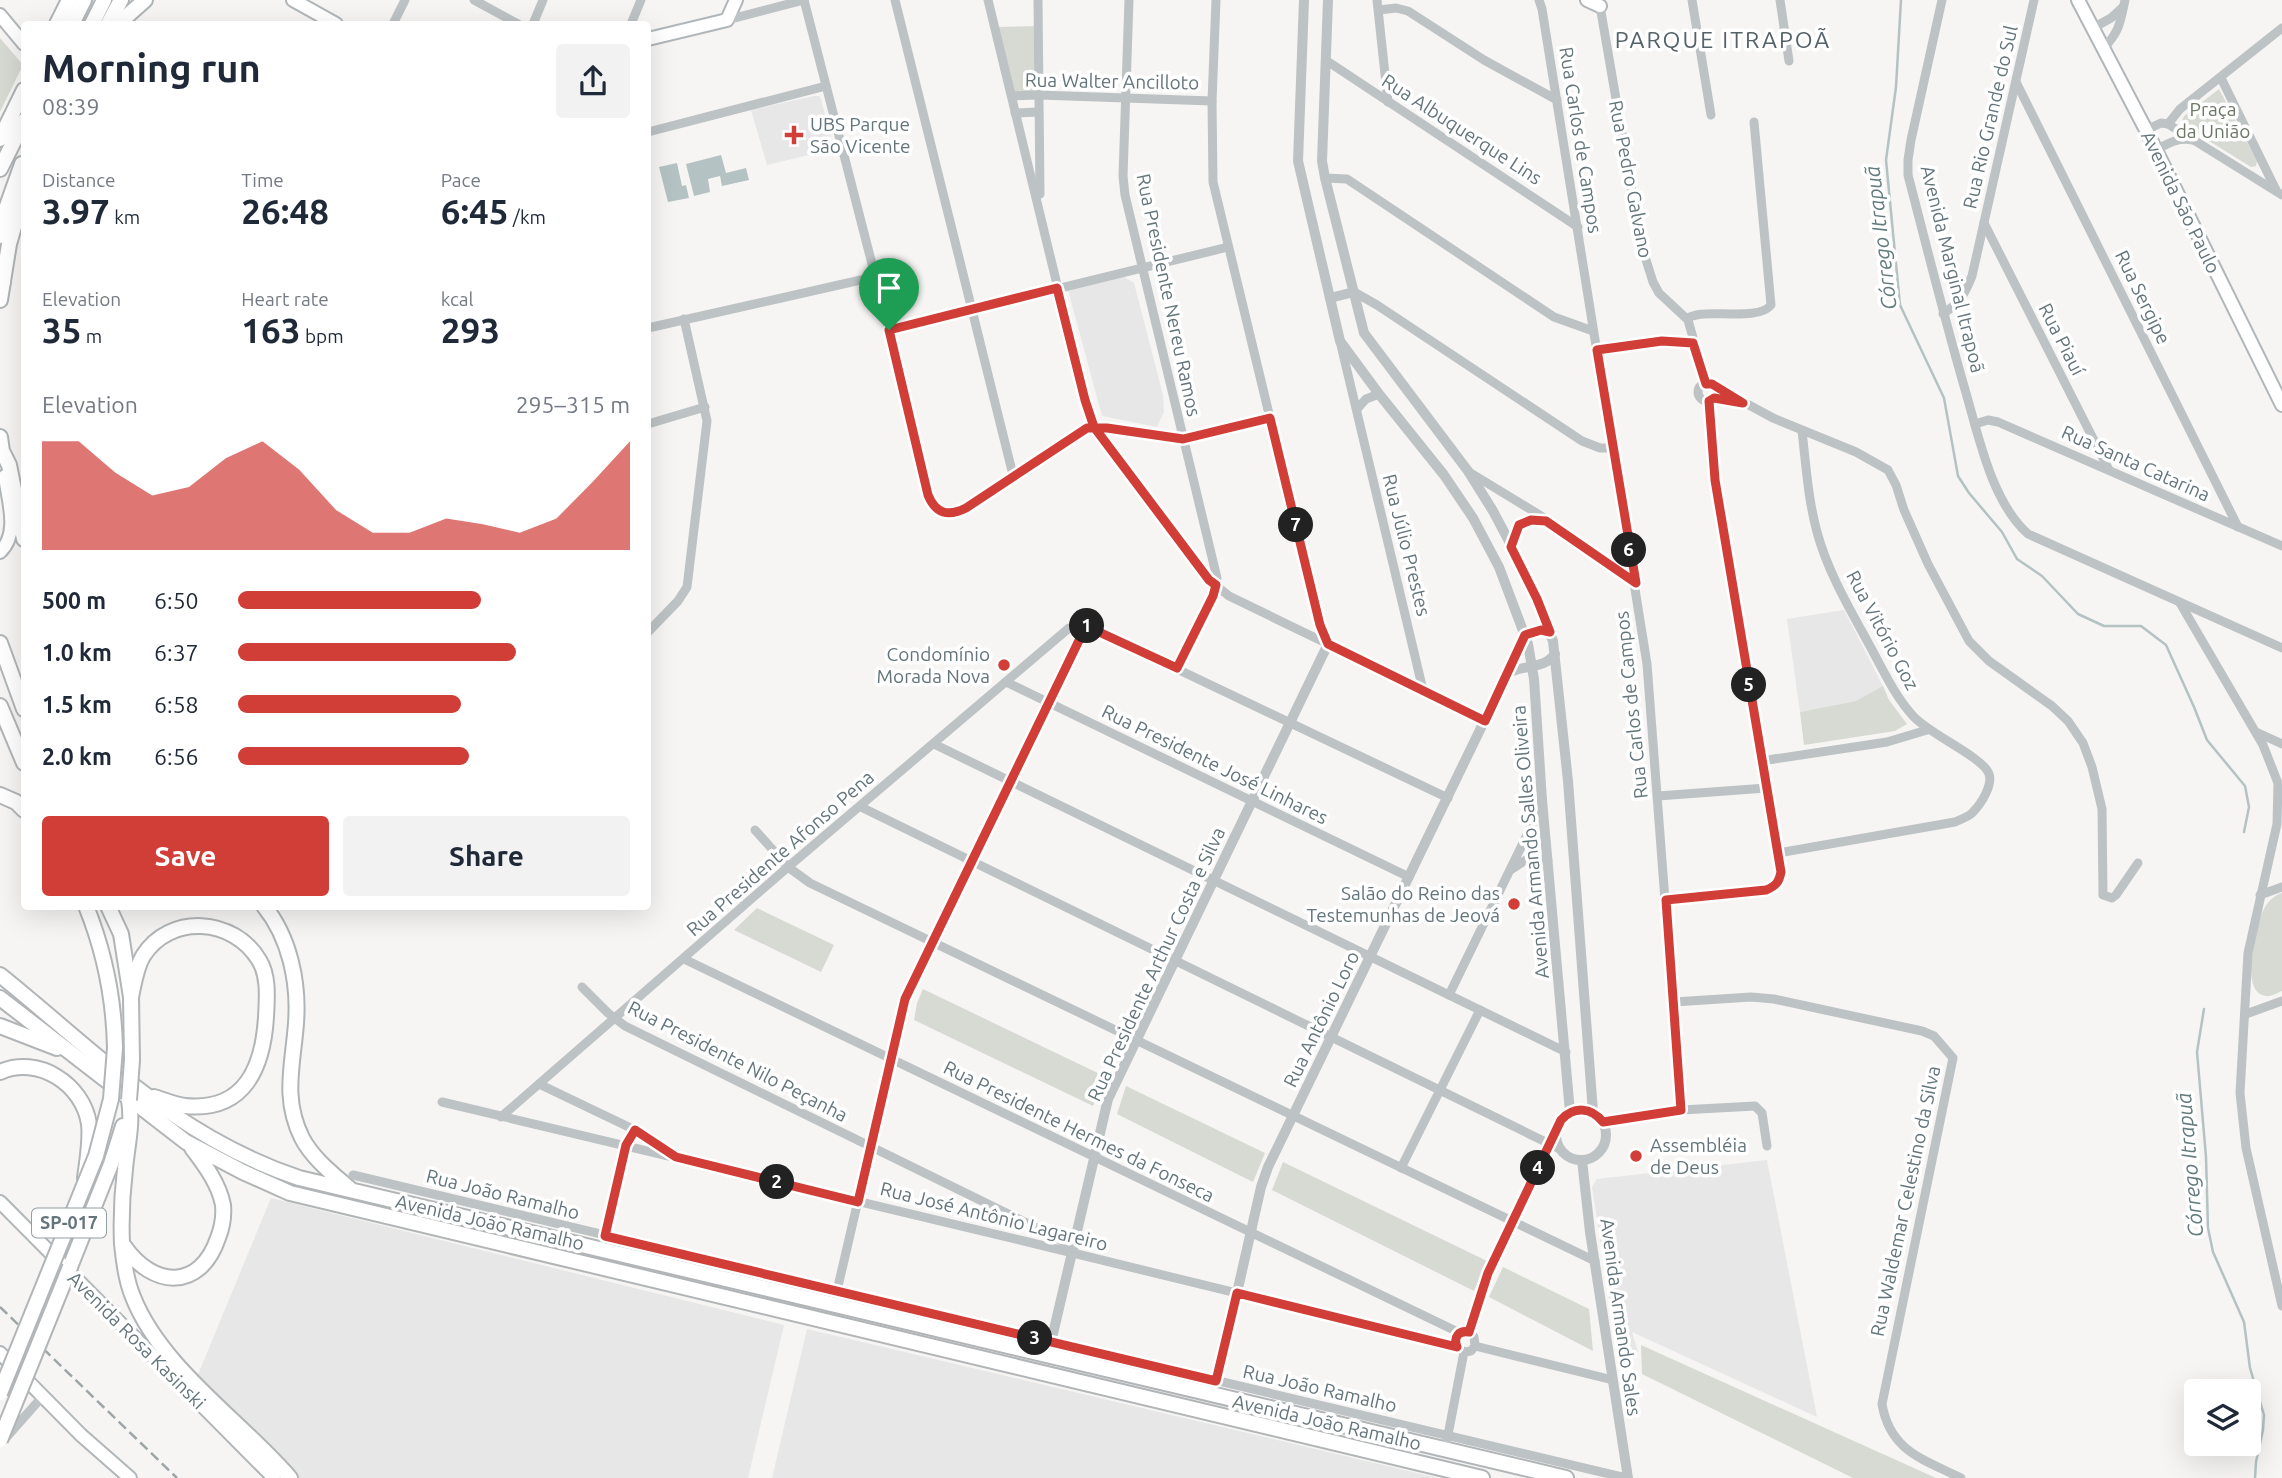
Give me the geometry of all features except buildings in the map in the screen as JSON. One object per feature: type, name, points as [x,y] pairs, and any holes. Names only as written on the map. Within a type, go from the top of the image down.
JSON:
[{"type":"main road","points":[[58,21],[69,0]]},
{"type":"main road","points":[[74,21],[84,0]]},
{"type":"main road","points":[[94,21],[104,0]]},
{"type":"main road","points":[[110,21],[121,0]]},
{"type":"main road","points":[[121,21],[145,0]]},
{"type":"main road","points":[[293,0],[331,21]]},
{"type":"main road","points":[[651,38],[727,20],[736,0]]},
{"type":"main road","points":[[1587,0],[1600,3]]},
{"type":"main road","name":"Avenida São Paulo","points":[[2078,0],[2146,130],[2282,405]]},
{"type":"main road","points":[[0,15],[21,38]]},
{"type":"main road","points":[[0,139],[21,96]]},
{"type":"main road","points":[[0,169],[21,127]]},
{"type":"main road","points":[[0,197],[21,164]]},
{"type":"main road","points":[[0,236],[21,167]]},
{"type":"main road","points":[[0,300],[1,278],[21,202]]},
{"type":"main road","points":[[1,444],[9,465],[21,524]]},
{"type":"main road","points":[[0,552],[6,547],[12,527],[1,444]]},
{"type":"main road","points":[[0,643],[21,701]]},
{"type":"main road","points":[[0,706],[21,756]]},
{"type":"main road","points":[[0,795],[21,807]]},
{"type":"main road","name":"SP-017","points":[[0,1394],[84,1184],[104,1130],[111,1099],[116,1048],[115,1020],[106,964],[88,910]]},
{"type":"main road","name":"SP-017","points":[[0,1442],[111,1164],[134,1097],[131,997],[121,934],[110,910]]},
{"type":"main road","points":[[267,910],[282,934],[296,993],[289,1088],[292,1111],[303,1141],[312,1153],[351,1182]]},
{"type":"main road","points":[[131,997],[143,956],[156,940],[171,930],[186,925],[206,926],[238,938],[250,947],[264,972],[267,990],[265,1041],[257,1067],[244,1088],[230,1098],[199,1106],[183,1106],[134,1097],[124,1172],[122,1242],[125,1271],[133,1297],[158,1340],[178,1365],[290,1478]]},
{"type":"main road","points":[[0,965],[23,994]]},
{"type":"main road","name":"Avenida João Ramalho","points":[[0,975],[78,1042],[134,1097],[243,1156],[299,1178],[351,1182],[1446,1443],[1566,1478]]},
{"type":"main road","name":"Avenida João Ramalho","points":[[0,998],[186,1142],[258,1180],[308,1198],[1482,1478]]},
{"type":"main road","points":[[0,1026],[74,1055]]},
{"type":"main road","points":[[0,1072],[23,1066],[56,1075],[68,1084],[79,1098],[89,1126],[84,1184]]},
{"type":"main road","points":[[122,1242],[134,1260],[155,1274],[170,1277],[189,1275],[206,1262],[215,1247],[222,1221],[223,1204],[208,1168],[186,1142]]},
{"type":"main road","name":"Avenida Rosa Kasinski","points":[[0,1202],[274,1478]]},
{"type":"main road","points":[[1049,1349],[1047,1367],[1051,1377]]},
{"type":"main road","points":[[0,1353],[42,1397],[130,1478]]},
{"type":"main road","points":[[1104,1387],[1159,1393],[1189,1400],[1197,1399],[1212,1387]]},
{"type":"street","points":[[394,21],[405,0]]},
{"type":"street","points":[[474,0],[512,21]]},
{"type":"street","points":[[534,21],[542,0]]},
{"type":"street","points":[[632,21],[641,0]]},
{"type":"street","points":[[727,20],[804,0],[889,330],[928,495],[935,508],[943,513],[957,513],[1013,475],[1094,427],[1183,439],[1270,418]]},
{"type":"street","points":[[895,0],[1013,475]]},
{"type":"street","points":[[988,0],[1057,288],[1094,427],[1189,552],[1216,585],[1229,596],[1485,721]]},
{"type":"street","points":[[1038,0],[1040,211]]},
{"type":"street","name":"Rua Presidente Nereu Ramos","points":[[1129,0],[1123,176],[1141,268],[1215,570],[1216,585]]},
{"type":"street","points":[[1216,0],[1212,101],[1213,182],[1320,625],[1328,644]]},
{"type":"street","name":"Avenida Armando Salles Oliveira","points":[[1304,0],[1298,161],[1340,341],[1444,475],[1473,518],[1499,567],[1525,635],[1533,667],[1542,804],[1570,1112]]},
{"type":"street","points":[[1328,0],[1322,152],[1325,178],[1362,327],[1368,339],[1468,471],[1493,511],[1537,599],[1550,632],[1555,654],[1568,781],[1592,1112]]},
{"type":"street","points":[[1377,0],[1388,102]]},
{"type":"street","points":[[1692,0],[1711,115]]},
{"type":"street","points":[[1780,0],[1789,61]]},
{"type":"street","name":"Avenida Marginal Itrapoã","points":[[1942,0],[1908,160],[1908,175],[1943,314],[1986,465],[2008,509],[2028,534],[2282,648]]},
{"type":"street","name":"Rua Rio Grande do Sul","points":[[1943,314],[1959,303],[1972,276],[2034,0]]},
{"type":"street","name":"Rua Carlos de Campos","points":[[1542,3],[1612,449],[1636,583],[1648,673],[1681,1110]]},
{"type":"street","name":"Rua Pedro Galvano","points":[[1600,3],[1641,244],[1659,293],[1687,318]]},
{"type":"street","points":[[2092,29],[2111,18],[2124,4]]},
{"type":"street","points":[[2103,49],[2118,32],[2124,4]]},
{"type":"street","points":[[1379,10],[1396,8],[1408,11],[1484,60],[1556,100]]},
{"type":"street","points":[[2168,124],[2180,109],[2282,28]]},
{"type":"street","name":"Rua Albuquerque Lins","points":[[1326,61],[1578,226]]},
{"type":"street","points":[[2221,78],[2281,196]]},
{"type":"street","name":"Rua Sergipe","points":[[2016,82],[2238,527]]},
{"type":"street","points":[[651,131],[826,86]]},
{"type":"street","name":"Rua Walter Ancilloto","points":[[1012,96],[1212,101]]},
{"type":"street","points":[[1014,113],[1038,112]]},
{"type":"street","points":[[1666,900],[1766,890],[1778,883],[1780,878],[1715,480],[1712,400],[1716,392],[1710,385],[1693,343],[1687,318],[1705,313],[1764,311],[1771,305],[1754,122]]},
{"type":"street","points":[[2146,130],[2161,123],[2168,124],[2281,196]]},
{"type":"street","points":[[2156,150],[2175,140],[2194,140]]},
{"type":"street","points":[[1325,178],[1348,179],[1554,317],[1594,331]]},
{"type":"street","name":"Rua Piauí","points":[[1984,223],[2109,470]]},
{"type":"street","points":[[889,330],[1228,247]]},
{"type":"street","points":[[651,327],[874,278]]},
{"type":"street","points":[[1330,298],[1354,292],[1377,304],[1582,441],[1612,449]]},
{"type":"street","points":[[651,629],[678,601],[687,587],[707,434],[705,407],[684,319]]},
{"type":"street","name":"Rua Júlio Prestes","points":[[1340,341],[1423,690]]},
{"type":"street","points":[[1597,350],[1662,341],[1693,343]]},
{"type":"street","points":[[1743,403],[1703,400],[1699,396],[1700,387],[1710,385],[1802,431],[1856,452],[1888,470],[1928,564],[1969,641],[1989,662],[2052,706],[2068,721],[2083,743],[2102,808],[2103,895],[2112,898],[2116,895],[2138,863]]},
{"type":"street","points":[[1357,409],[1366,399],[1379,394]]},
{"type":"street","points":[[651,423],[705,407]]},
{"type":"street","name":"Rua Santa Catarina","points":[[1975,424],[1988,420],[1998,422],[2282,546]]},
{"type":"street","name":"Rua Vitório Goz","points":[[1778,853],[1955,822],[1973,812],[1989,787],[1990,775],[1982,764],[1927,730],[1889,684],[1835,579],[1817,532],[1810,500],[1802,431]]},
{"type":"street","points":[[1468,471],[1530,509],[1636,583]]},
{"type":"street","points":[[1511,547],[1519,525],[1531,520],[1546,521]]},
{"type":"street","points":[[1189,552],[1200,550],[1208,542]]},
{"type":"street","points":[[1177,668],[1216,585]]},
{"type":"street","points":[[2180,602],[2276,763],[2277,824],[2248,953],[2240,1093],[2246,1148],[2282,1306]]},
{"type":"street","name":"Rua Presidente Afonso Pena","points":[[501,1116],[1069,628],[1076,625],[1086,626]]},
{"type":"street","points":[[836,1298],[905,999],[1086,626],[1448,798]]},
{"type":"street","points":[[1525,635],[1541,630],[1550,632]]},
{"type":"street","name":"Rua Antônio Loro","points":[[1212,1387],[1264,1178],[1525,635]]},
{"type":"street","name":"Rua Presidente Arthur Costa e Silva","points":[[1049,1349],[1108,1099],[1328,644]]},
{"type":"street","points":[[1508,673],[1520,667],[1546,663],[1555,654]]},
{"type":"street","name":"Rua Presidente José Linhares","points":[[1006,682],[1409,877]]},
{"type":"street","points":[[1761,761],[1887,742],[1927,730]]},
{"type":"street","points":[[2255,731],[2282,744]]},
{"type":"street","points":[[934,744],[1011,779],[1566,1052]]},
{"type":"street","points":[[1658,796],[1766,788]]},
{"type":"street","points":[[1449,995],[1542,804]]},
{"type":"street","points":[[861,807],[1175,960],[1533,1136],[1558,1148],[1571,1158],[1582,1160],[1595,1157],[1605,1146],[1607,1131],[1603,1122],[1592,1112],[1585,1110],[1570,1112],[1557,1128],[1549,1133],[1533,1136]]},
{"type":"street","points":[[755,830],[788,867],[810,883],[1595,1262]]},
{"type":"street","points":[[1511,870],[1529,858],[1548,861]]},
{"type":"street","points":[[2260,895],[2282,887]]},
{"type":"street","name":"Rua Presidente Hermes da Fonseca","points":[[684,959],[1251,1233],[1465,1333]]},
{"type":"street","name":"Rua Presidente Nilo Peçanha","points":[[582,987],[625,1026],[1035,1227],[1062,1241],[1071,1253]]},
{"type":"street","name":"Rua Waldemar Celestino da Silva","points":[[1674,1002],[1751,997],[1774,999],[1922,1031],[1934,1036],[1953,1058],[1882,1404],[1887,1425],[1899,1443],[1917,1457],[1961,1478]]},
{"type":"street","points":[[2246,1014],[2282,1001]]},
{"type":"street","points":[[1402,1168],[1480,1010]]},
{"type":"street","points":[[539,1084],[635,1130],[676,1157]]},
{"type":"street","name":"Rua José Antônio Lagareiro","points":[[442,1102],[1028,1242],[1460,1350]]},
{"type":"street","points":[[1603,1122],[1681,1110],[1755,1106],[1762,1112],[1767,1146]]},
{"type":"street","points":[[1557,1128],[1558,1148]]},
{"type":"street","points":[[603,1242],[626,1145],[635,1130]]},
{"type":"street","points":[[1540,1164],[1558,1148]]},
{"type":"street","points":[[1558,1148],[1540,1164],[1485,1280],[1465,1333],[1456,1338],[1460,1350],[1446,1443],[1627,1478]]},
{"type":"street","name":"Avenida Armando Sales","points":[[1582,1160],[1627,1478]]},
{"type":"street","points":[[1028,1242],[1035,1227]]},
{"type":"street","points":[[1460,1350],[1471,1351],[1475,1346],[1474,1337],[1465,1333]]},
{"type":"street","points":[[1475,1346],[1613,1380]]},
{"type":"street","points":[[0,1442],[42,1397]]},
{"type":"shaded area","name":"UBS Parque São Vicente","points":[[814,96],[821,99],[834,149],[767,165],[751,110]]},
{"type":"shaded area","points":[[721,155],[726,173],[746,168],[749,180],[722,186],[720,176],[708,179],[710,192],[694,196],[686,164]]},
{"type":"shaded area","points":[[677,163],[682,186],[686,185],[689,198],[668,202],[659,167]]},
{"type":"shaded area","points":[[1124,277],[1134,283],[1163,395],[1164,412],[1157,427],[1102,416],[1068,290]]},
{"type":"shaded area","points":[[1844,610],[1883,686],[1857,701],[1800,712],[1787,619]]},
{"type":"shaded area","points":[[1767,1160],[1817,1417],[1632,1332],[1638,1352],[1618,1355],[1592,1187],[1597,1179]]},
{"type":"shaded area","points":[[271,1198],[784,1325],[748,1478],[293,1478],[197,1377]]},
{"type":"shaded area","points":[[807,1329],[1438,1478],[772,1478]]},
{"type":"green space","points":[[1038,26],[1039,95],[1012,96],[997,27]]},
{"type":"green space","points":[[0,38],[21,63],[21,69],[0,112]]},
{"type":"green space","name":"Praça da União","points":[[2219,89],[2257,161],[2256,166],[2251,167],[2185,126],[2182,121],[2184,116]]},
{"type":"green space","points":[[1883,686],[1889,700],[1907,724],[1895,731],[1804,745],[1800,712],[1856,701]]},
{"type":"green space","points":[[2282,893],[2282,991],[2266,996],[2258,992],[2253,984],[2251,972],[2254,944],[2260,919],[2268,902]]},
{"type":"green space","points":[[757,908],[834,945],[821,972],[734,930]]},
{"type":"green space","points":[[923,989],[1106,1077],[1093,1106],[914,1020]]},
{"type":"green space","points":[[1126,1086],[1265,1153],[1253,1182],[1117,1114]]},
{"type":"green space","points":[[1283,1162],[1487,1261],[1474,1291],[1272,1190]]},
{"type":"green space","points":[[1503,1267],[1589,1309],[1593,1351],[1489,1297]]},
{"type":"green space","points":[[1641,1345],[1936,1478],[1853,1478],[1642,1374]]},
{"type":"waterway","name":"Córrego Itrapuã","points":[[1901,0],[1896,87],[1886,160],[1900,305],[1944,398],[1958,476],[2002,532],[2017,559],[2042,576],[2078,614],[2104,626],[2141,626],[2166,645],[2207,740],[2245,786],[2249,807],[2244,832]]},
{"type":"waterway","name":"Córrego Itrapuã","points":[[2204,1009],[2197,1052],[2206,1157],[2208,1228],[2213,1252],[2244,1322],[2250,1368],[2264,1415],[2255,1478]]},
{"type":"railway","points":[[0,1307],[177,1478]]},
{"type":"place","name":"UBS Parque São Vicente","points":[[794,135]]},
{"type":"place","name":"Condomínio Morada Nova","points":[[1004,665]]},
{"type":"place","name":"Salão do Reino das Testemunhas de Jeová","points":[[1514,904]]},
{"type":"place","name":"Assembléia de Deus","points":[[1636,1156]]},
{"type":"district","name":"PARQUE ITRAPOÃ","points":[[1723,40]]},
{"type":"route","points":[[889,330],[928,495],[935,508],[943,513],[957,513],[966,508],[1087,428],[1094,427],[1107,428],[1183,439],[1270,418],[1320,625],[1328,644],[1485,721],[1525,635],[1541,630],[1550,632],[1511,547],[1519,525],[1531,520],[1546,521],[1636,583],[1597,350],[1662,341],[1693,343],[1706,384],[1712,384],[1743,403],[1714,398],[1709,401],[1715,480],[1780,878],[1778,883],[1766,890],[1666,900],[1681,1110],[1603,1122],[1597,1115],[1585,1110],[1565,1115],[1488,1273],[1469,1332],[1460,1333],[1456,1338],[1457,1347],[1237,1293],[1216,1381],[605,1236],[626,1145],[635,1130],[676,1157],[858,1202],[905,999],[1086,626],[1177,668],[1213,596],[1216,585],[1209,580],[1094,427],[1057,288],[889,330]]}]
